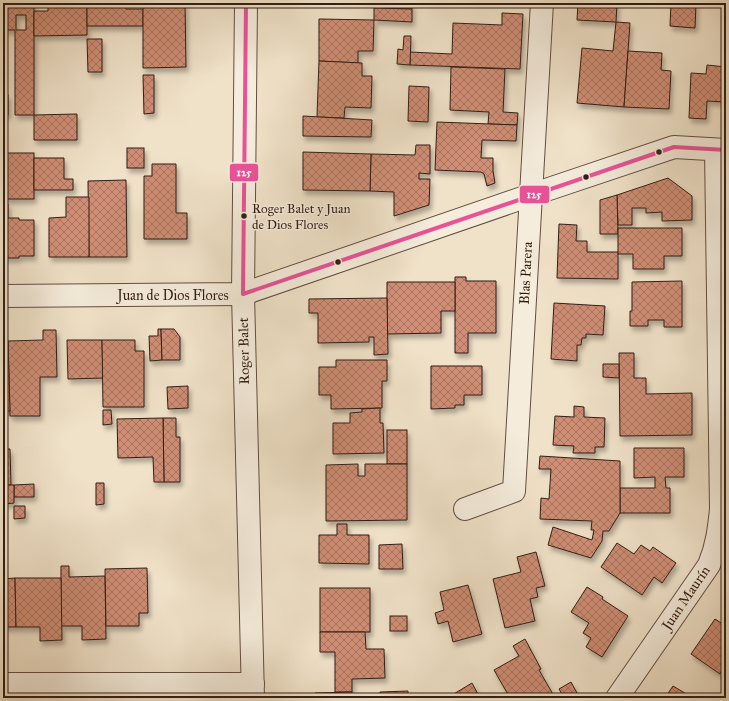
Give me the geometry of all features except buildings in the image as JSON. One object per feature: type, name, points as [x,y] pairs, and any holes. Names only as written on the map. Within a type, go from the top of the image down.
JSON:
[{"type":"street","name":"Roger Balet","points":[[246,3],[243,294],[253,691]]},
{"type":"street","name":"Blas Parera","points":[[465,509],[514,491],[542,3]]},
{"type":"street","name":"Juan de Dios Flores","points":[[3,296],[243,294],[674,147],[721,150]]},
{"type":"street","name":"Juan Maurín","points":[[617,698],[709,565],[715,551],[719,534],[723,511],[721,150]]},
{"type":"street","points":[[3,684],[253,691]]},
{"type":"transit line","name":"125","points":[[246,3],[243,294],[674,147],[726,150]]},
{"type":"place","name":"Roger Balet y Juan de Dios Flores","points":[[244,216]]}]
